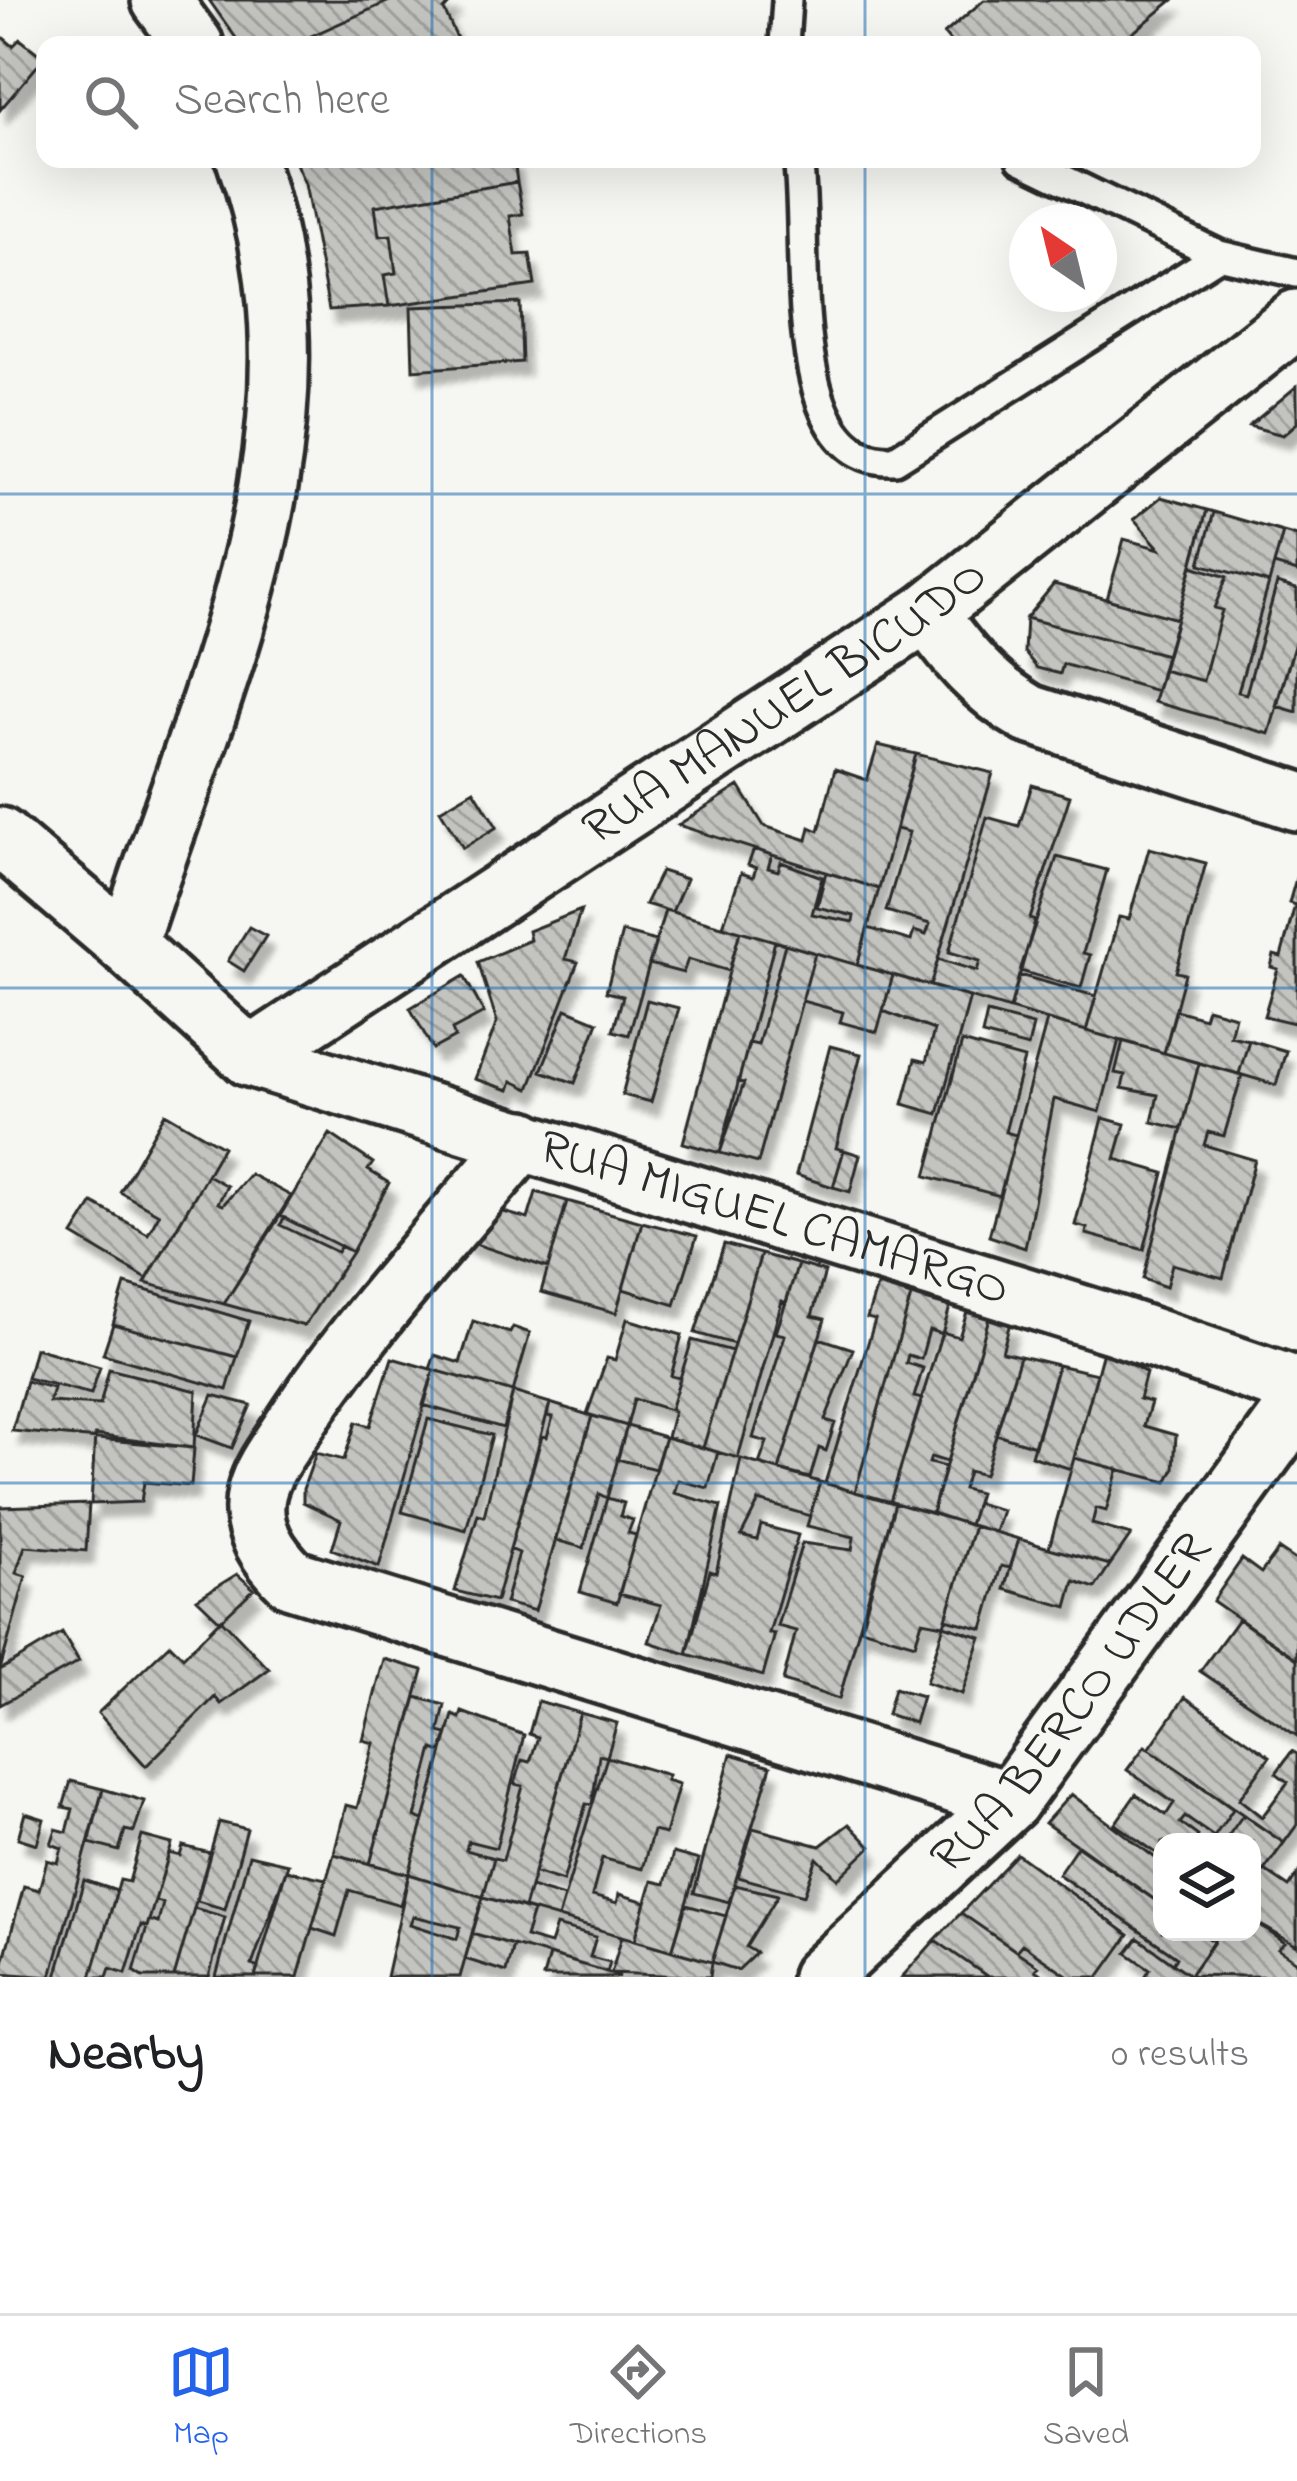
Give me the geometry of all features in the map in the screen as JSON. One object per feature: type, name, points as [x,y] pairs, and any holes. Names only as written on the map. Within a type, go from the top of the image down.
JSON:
[{"type":"street","points":[[161,0],[187,36]]},
{"type":"street","points":[[128,945],[254,568],[276,456],[279,334],[267,218],[249,168]]},
{"type":"street","name":"RUA MANUEL BICUDO","points":[[250,1057],[927,613],[1297,319]]},
{"type":"street","points":[[927,613],[976,677],[1029,714],[1297,801]]},
{"type":"street","points":[[0,837],[250,1057]]},
{"type":"street","name":"RUA MIGUEL CAMARGO","points":[[250,1057],[1115,1324],[1297,1387]]},
{"type":"street","points":[[524,1140],[329,1372],[268,1465],[256,1492],[255,1525],[271,1560],[292,1580],[1010,1801]]},
{"type":"street","name":"RUA BERCO UDLER","points":[[821,1977],[1010,1801],[1297,1406]]},
{"type":"lane","points":[[785,36],[787,0]]},
{"type":"lane","points":[[798,168],[813,391],[836,438],[870,462],[895,460],[1219,255]]},
{"type":"lane","points":[[1040,168],[1219,255],[1297,273]]},
{"type":"building","points":[[209,0],[392,0],[311,36],[235,36]]},
{"type":"building","points":[[392,0],[453,0],[444,10],[456,36],[311,36]]},
{"type":"building","points":[[984,0],[1173,0],[1129,36],[944,34]]},
{"type":"building","points":[[0,35],[13,46],[20,39],[36,52],[36,67],[0,110]]},
{"type":"building","points":[[298,168],[515,168],[517,182],[375,206],[379,236],[391,235],[396,273],[384,275],[389,306],[329,310]]},
{"type":"building","points":[[517,182],[523,214],[510,216],[516,255],[530,254],[535,285],[389,306],[384,275],[396,273],[391,235],[379,236],[375,206]]},
{"type":"building","points":[[520,303],[522,362],[413,370],[411,307]]},
{"type":"building","points":[[1297,386],[1297,423],[1283,435],[1249,426]]},
{"type":"building","points":[[1161,497],[1207,510],[1177,619],[1107,599],[1124,539],[1160,549],[1134,519]]},
{"type":"building","points":[[1207,510],[1214,512],[1200,564],[1269,583],[1238,692],[1246,694],[1277,583],[1297,589],[1297,636],[1269,734],[1154,702],[1162,670],[1203,681],[1222,610],[1214,608],[1227,577],[1192,566]]},
{"type":"building","points":[[1214,512],[1283,532],[1269,583],[1200,564]]},
{"type":"building","points":[[1283,532],[1297,536],[1297,572],[1274,565]]},
{"type":"building","points":[[1192,566],[1227,577],[1214,608],[1222,610],[1203,681],[1162,670]]},
{"type":"building","points":[[1054,584],[1177,619],[1167,655],[1026,618]]},
{"type":"building","points":[[1026,618],[1167,655],[1157,691],[1063,664],[1060,674],[1037,668],[1024,652]]},
{"type":"building","points":[[1297,636],[1297,712],[1276,706]]},
{"type":"building","points":[[878,745],[916,754],[879,889],[678,825],[739,786],[764,826],[807,840],[810,827],[819,831],[835,769],[867,780]]},
{"type":"building","points":[[916,754],[993,773],[930,986],[857,965],[868,928],[911,941],[914,931],[926,935],[930,924],[886,911],[909,832],[896,829]]},
{"type":"building","points":[[1032,785],[1070,796],[1030,919],[1035,921],[1010,1009],[930,986],[938,959],[977,971],[980,961],[949,952],[987,817],[1019,826]]},
{"type":"building","points":[[474,790],[497,827],[463,848],[440,810]]},
{"type":"building","points":[[1149,848],[1206,863],[1176,972],[1185,974],[1164,1053],[1086,1031],[1119,917],[1129,919]]},
{"type":"building","points":[[754,849],[772,855],[768,868],[778,871],[781,862],[822,877],[812,914],[853,922],[854,916],[817,907],[826,872],[879,889],[857,965],[723,926],[741,873],[753,877],[756,868],[748,865]]},
{"type":"building","points":[[1057,857],[1107,870],[1083,953],[1090,955],[1081,988],[1020,971]]},
{"type":"building","points":[[661,871],[686,879],[672,912],[645,904]]},
{"type":"building","points":[[1297,875],[1294,1023],[1264,1016],[1278,969],[1271,967],[1274,955],[1281,957],[1295,905],[1289,903]]},
{"type":"building","points":[[581,910],[565,959],[578,962],[529,1089],[512,1081],[509,1090],[475,1079],[497,1022],[478,962],[530,940],[528,931]]},
{"type":"building","points":[[665,910],[740,931],[729,971],[688,959],[683,973],[649,964]]},
{"type":"building","points":[[249,927],[266,936],[244,971],[228,961]]},
{"type":"building","points":[[740,931],[775,941],[720,1153],[683,1143]]},
{"type":"building","points":[[622,932],[656,941],[629,1035],[613,1031],[623,996],[606,992]]},
{"type":"building","points":[[785,944],[815,953],[758,1163],[720,1153],[744,1083],[738,1082],[749,1043],[758,1045]]},
{"type":"building","points":[[815,953],[893,975],[877,1032],[840,1022],[843,1012],[802,1001]]},
{"type":"building","points":[[893,975],[970,997],[938,1114],[903,1104],[915,1059],[926,1062],[934,1030],[883,1011]]},
{"type":"building","points":[[1019,975],[1096,996],[1086,1031],[1010,1009]]},
{"type":"building","points":[[464,976],[484,1013],[452,1030],[455,1037],[433,1049],[410,1008]]},
{"type":"building","points":[[647,1000],[679,1008],[651,1102],[622,1095]]},
{"type":"building","points":[[1207,1008],[1235,1016],[1230,1036],[1249,1040],[1239,1074],[1164,1053],[1176,1010],[1204,1018]]},
{"type":"building","points":[[566,1009],[598,1022],[575,1083],[541,1071]]},
{"type":"building","points":[[987,1013],[1033,1025],[1028,1047],[982,1035]]},
{"type":"building","points":[[1047,1020],[1119,1040],[1100,1112],[1054,1099],[1025,1248],[989,1236]]},
{"type":"building","points":[[1249,1040],[1286,1051],[1276,1085],[1239,1074]]},
{"type":"building","points":[[1123,1041],[1199,1063],[1182,1129],[1152,1122],[1158,1095],[1122,1088],[1125,1075],[1115,1073]]},
{"type":"building","points":[[962,1042],[1024,1059],[1005,1132],[1016,1135],[1000,1196],[926,1176]]},
{"type":"building","points":[[830,1046],[861,1054],[836,1148],[844,1150],[833,1187],[796,1175]]},
{"type":"building","points":[[1199,1063],[1242,1075],[1224,1136],[1208,1132],[1204,1145],[1255,1160],[1223,1278],[1172,1264],[1166,1287],[1143,1279]]},
{"type":"building","points":[[165,1113],[223,1147],[147,1279],[73,1235],[93,1203],[148,1234],[159,1214],[120,1192]]},
{"type":"building","points":[[1103,1118],[1125,1124],[1115,1159],[1164,1173],[1144,1250],[1086,1234],[1087,1228],[1075,1225]]},
{"type":"building","points":[[330,1134],[373,1163],[368,1170],[389,1183],[352,1252],[280,1216]]},
{"type":"building","points":[[844,1150],[860,1155],[850,1192],[833,1187]]},
{"type":"building","points":[[250,1174],[291,1196],[224,1304],[145,1283],[207,1175],[227,1186],[218,1203],[223,1205]]},
{"type":"building","points":[[536,1192],[567,1201],[548,1268],[463,1240],[486,1207],[528,1219]]},
{"type":"building","points":[[567,1201],[642,1222],[616,1313],[541,1292]]},
{"type":"building","points":[[280,1216],[285,1218],[280,1225],[337,1252],[341,1246],[352,1252],[304,1326],[224,1304]]},
{"type":"building","points":[[642,1222],[697,1236],[675,1305],[623,1289]]},
{"type":"building","points":[[724,1244],[761,1254],[734,1344],[695,1333]]},
{"type":"building","points":[[761,1254],[798,1264],[786,1303],[782,1301],[738,1458],[703,1448]]},
{"type":"building","points":[[798,1264],[825,1272],[812,1316],[825,1319],[779,1470],[759,1464],[767,1442],[753,1438],[785,1335],[776,1333]]},
{"type":"building","points":[[125,1284],[249,1321],[237,1357],[113,1324]]},
{"type":"building","points":[[877,1286],[911,1296],[855,1492],[825,1483],[875,1320],[867,1318]]},
{"type":"building","points":[[911,1296],[950,1307],[942,1334],[929,1330],[921,1359],[908,1355],[906,1363],[923,1368],[914,1397],[922,1399],[890,1502],[855,1492]]},
{"type":"building","points":[[967,1312],[989,1318],[947,1462],[931,1457],[929,1463],[945,1467],[932,1513],[890,1502],[942,1332],[959,1337]]},
{"type":"building","points":[[989,1318],[1010,1323],[1002,1352],[1020,1356],[984,1475],[968,1471],[963,1489],[979,1493],[969,1525],[932,1513]]},
{"type":"building","points":[[627,1319],[682,1335],[671,1376],[680,1378],[670,1410],[634,1399],[627,1426],[587,1414],[607,1358],[615,1360]]},
{"type":"building","points":[[473,1321],[510,1333],[513,1327],[530,1333],[513,1392],[430,1369],[435,1355],[460,1363]]},
{"type":"building","points":[[113,1324],[237,1357],[227,1390],[103,1354]]},
{"type":"building","points":[[819,1338],[853,1349],[825,1420],[835,1423],[826,1451],[819,1448],[810,1478],[779,1470]]},
{"type":"building","points":[[692,1340],[732,1351],[703,1448],[667,1437],[674,1411],[670,1410]]},
{"type":"building","points":[[35,1348],[100,1367],[91,1394],[27,1378]]},
{"type":"building","points":[[1104,1348],[1146,1373],[1139,1399],[1151,1402],[1144,1426],[1176,1435],[1174,1469],[1167,1482],[1074,1458]]},
{"type":"building","points":[[1020,1356],[1058,1365],[1035,1446],[996,1434]]},
{"type":"building","points":[[392,1358],[434,1370],[379,1567],[332,1549],[341,1520],[303,1502],[303,1489],[316,1453],[344,1460],[356,1422],[370,1426]]},
{"type":"building","points":[[1058,1365],[1097,1374],[1071,1469],[1031,1456]]},
{"type":"building","points":[[109,1369],[197,1391],[194,1448],[12,1431],[26,1381],[53,1388],[49,1402],[100,1405]]},
{"type":"building","points":[[434,1370],[513,1392],[503,1428],[423,1405]]},
{"type":"building","points":[[513,1392],[550,1403],[496,1601],[455,1591],[478,1514],[484,1516]]},
{"type":"building","points":[[213,1395],[251,1405],[232,1448],[196,1435]]},
{"type":"building","points":[[550,1403],[592,1416],[535,1611],[505,1603],[519,1553],[510,1549],[542,1436],[547,1437],[553,1417],[547,1416]]},
{"type":"building","points":[[592,1416],[627,1426],[607,1498],[599,1494],[584,1548],[555,1540]]},
{"type":"building","points":[[428,1419],[492,1435],[466,1530],[402,1512]]},
{"type":"building","points":[[627,1426],[665,1437],[655,1469],[617,1459]]},
{"type":"building","points":[[95,1435],[194,1448],[191,1486],[144,1482],[141,1502],[91,1504]]},
{"type":"building","points":[[665,1437],[718,1452],[708,1488],[678,1480],[674,1493],[721,1506],[687,1654],[649,1642],[661,1605],[619,1594]]},
{"type":"building","points":[[1074,1458],[1118,1469],[1106,1511],[1096,1508],[1092,1524],[1131,1535],[1110,1565],[1049,1548]]},
{"type":"building","points":[[741,1459],[820,1482],[810,1516],[759,1501],[741,1536],[757,1540],[761,1525],[798,1535],[769,1633],[775,1634],[763,1676],[687,1654],[710,1571],[716,1573]]},
{"type":"building","points":[[820,1482],[895,1503],[839,1699],[783,1681],[796,1631],[777,1626],[802,1543],[852,1550],[854,1537],[807,1526]]},
{"type":"building","points":[[607,1498],[624,1503],[620,1516],[633,1520],[628,1533],[636,1535],[617,1603],[580,1592]]},
{"type":"building","points":[[895,1503],[974,1526],[944,1625],[922,1621],[915,1644],[861,1628]]},
{"type":"building","points":[[976,1503],[1002,1510],[995,1532],[969,1525]]},
{"type":"building","points":[[89,1504],[86,1551],[25,1546],[16,1573],[26,1576],[0,1670],[0,1507]]},
{"type":"building","points":[[974,1526],[1019,1539],[1010,1568],[1001,1566],[983,1629],[946,1619]]},
{"type":"building","points":[[1019,1539],[1110,1565],[1095,1588],[1074,1581],[1067,1607],[1004,1589]]},
{"type":"building","points":[[1279,1549],[1297,1561],[1297,1659],[1213,1601],[1242,1559],[1261,1573]]},
{"type":"building","points":[[237,1574],[254,1589],[220,1621],[197,1599]]},
{"type":"building","points":[[221,1619],[269,1669],[221,1704],[215,1697],[146,1766],[98,1713],[170,1644],[183,1657]]},
{"type":"building","points":[[1238,1619],[1297,1659],[1297,1736],[1200,1671]]},
{"type":"building","points":[[944,1625],[981,1637],[962,1694],[926,1682]]},
{"type":"building","points":[[62,1633],[79,1662],[0,1705],[0,1670]]},
{"type":"building","points":[[384,1659],[423,1670],[370,1864],[334,1854],[346,1805],[357,1808],[374,1743],[363,1740]]},
{"type":"building","points":[[894,1688],[922,1696],[914,1723],[887,1714]]},
{"type":"building","points":[[416,1697],[445,1705],[439,1732],[447,1734],[442,1752],[433,1749],[415,1817],[424,1820],[409,1874],[370,1864]]},
{"type":"building","points":[[1185,1697],[1270,1756],[1239,1799],[1262,1817],[1288,1782],[1276,1773],[1292,1751],[1297,1754],[1297,1825],[1284,1843],[1149,1749]]},
{"type":"building","points":[[538,1701],[580,1713],[524,1908],[483,1897],[494,1858],[503,1860],[523,1786],[515,1784],[522,1760],[530,1762],[538,1737],[529,1734]]},
{"type":"building","points":[[462,1712],[524,1735],[496,1848],[468,1841],[466,1850],[494,1858],[483,1897],[409,1874],[453,1715],[460,1718]]},
{"type":"building","points":[[580,1713],[617,1723],[607,1757],[599,1755],[592,1805],[586,1804],[563,1881],[534,1872]]},
{"type":"building","points":[[1145,1746],[1233,1809],[1217,1833],[1208,1833],[1185,1817],[1180,1823],[1194,1833],[1153,1833],[1153,1851],[1115,1824],[1136,1794],[1166,1815],[1174,1803],[1127,1770]]},
{"type":"building","points":[[731,1754],[771,1766],[729,1902],[694,1893]]},
{"type":"building","points":[[607,1757],[668,1775],[666,1780],[679,1784],[665,1834],[653,1831],[642,1869],[602,1858],[592,1896],[617,1903],[619,1894],[646,1902],[635,1940],[558,1918]]},
{"type":"building","points":[[71,1781],[103,1789],[51,1977],[0,1973],[24,1886],[39,1890],[47,1860],[58,1863],[62,1848],[51,1844],[56,1829],[67,1832],[73,1809],[63,1807]]},
{"type":"building","points":[[103,1789],[144,1801],[134,1832],[125,1830],[119,1851],[89,1843]]},
{"type":"building","points":[[1071,1794],[1153,1856],[1153,1899],[1045,1823]]},
{"type":"building","points":[[25,1813],[44,1819],[37,1844],[18,1838]]},
{"type":"building","points":[[1243,1815],[1284,1843],[1261,1875],[1261,1833],[1230,1833]]},
{"type":"building","points":[[219,1822],[247,1829],[225,1909],[197,1901]]},
{"type":"building","points":[[849,1824],[871,1847],[838,1879],[817,1858],[804,1895],[738,1877],[753,1828],[820,1846]]},
{"type":"building","points":[[142,1836],[172,1844],[147,1927],[141,1925],[126,1973],[110,1968],[107,1977],[91,1977],[120,1880],[129,1882]]},
{"type":"building","points":[[1078,1845],[1153,1899],[1153,1940],[1058,1874]]},
{"type":"building","points":[[183,1846],[210,1853],[174,1977],[143,1977],[134,1971],[149,1920],[158,1923],[163,1903],[155,1901],[169,1853],[180,1856]]},
{"type":"building","points":[[673,1853],[699,1860],[672,1951],[635,1940],[652,1881],[665,1884]]},
{"type":"building","points":[[334,1854],[409,1874],[400,1905],[349,1890],[336,1936],[312,1928]]},
{"type":"building","points":[[1017,1854],[1129,1935],[1099,1977],[1070,1977],[1022,1944],[1016,1951],[961,1913]]},
{"type":"building","points":[[249,1855],[288,1864],[252,1965],[258,1968],[255,1977],[216,1977]]},
{"type":"building","points":[[286,1870],[326,1879],[298,1977],[255,1977]]},
{"type":"building","points":[[1264,1870],[1289,1887],[1297,1875],[1297,1946],[1261,1925]]},
{"type":"building","points":[[409,1874],[483,1897],[460,1977],[386,1977]],"holes":[[[413,1916],[460,1927],[457,1939],[410,1924]]]},
{"type":"building","points":[[84,1880],[117,1891],[91,1977],[56,1977]]},
{"type":"building","points":[[735,1885],[778,1895],[746,1947],[756,1953],[738,1970],[712,1962]]},
{"type":"building","points":[[530,1887],[564,1897],[558,1918],[524,1908]]},
{"type":"building","points":[[483,1897],[533,1911],[525,1937],[550,1944],[556,1926],[596,1937],[590,1957],[610,1962],[607,1972],[472,1933]]},
{"type":"building","points":[[686,1905],[726,1916],[712,1962],[672,1951]]},
{"type":"building","points":[[194,1908],[225,1917],[209,1977],[174,1977]]},
{"type":"building","points":[[961,1913],[1038,1966],[1035,1970],[1045,1977],[988,1977],[935,1940]]},
{"type":"building","points":[[1261,1926],[1285,1943],[1278,1949],[1297,1962],[1297,1977],[1190,1975],[1214,1941],[1261,1941]]},
{"type":"building","points":[[472,1933],[513,1945],[506,1972],[465,1959]]},
{"type":"building","points":[[622,1936],[712,1962],[710,1977],[611,1973]]},
{"type":"building","points":[[1138,1938],[1190,1975],[1145,1977],[1150,1969],[1127,1953]]},
{"type":"building","points":[[935,1940],[988,1977],[902,1977]]},
{"type":"building","points":[[1154,1941],[1214,1942],[1190,1975],[1173,1963],[1177,1957]]},
{"type":"building","points":[[549,1955],[607,1972],[620,1977],[543,1977]]}]
